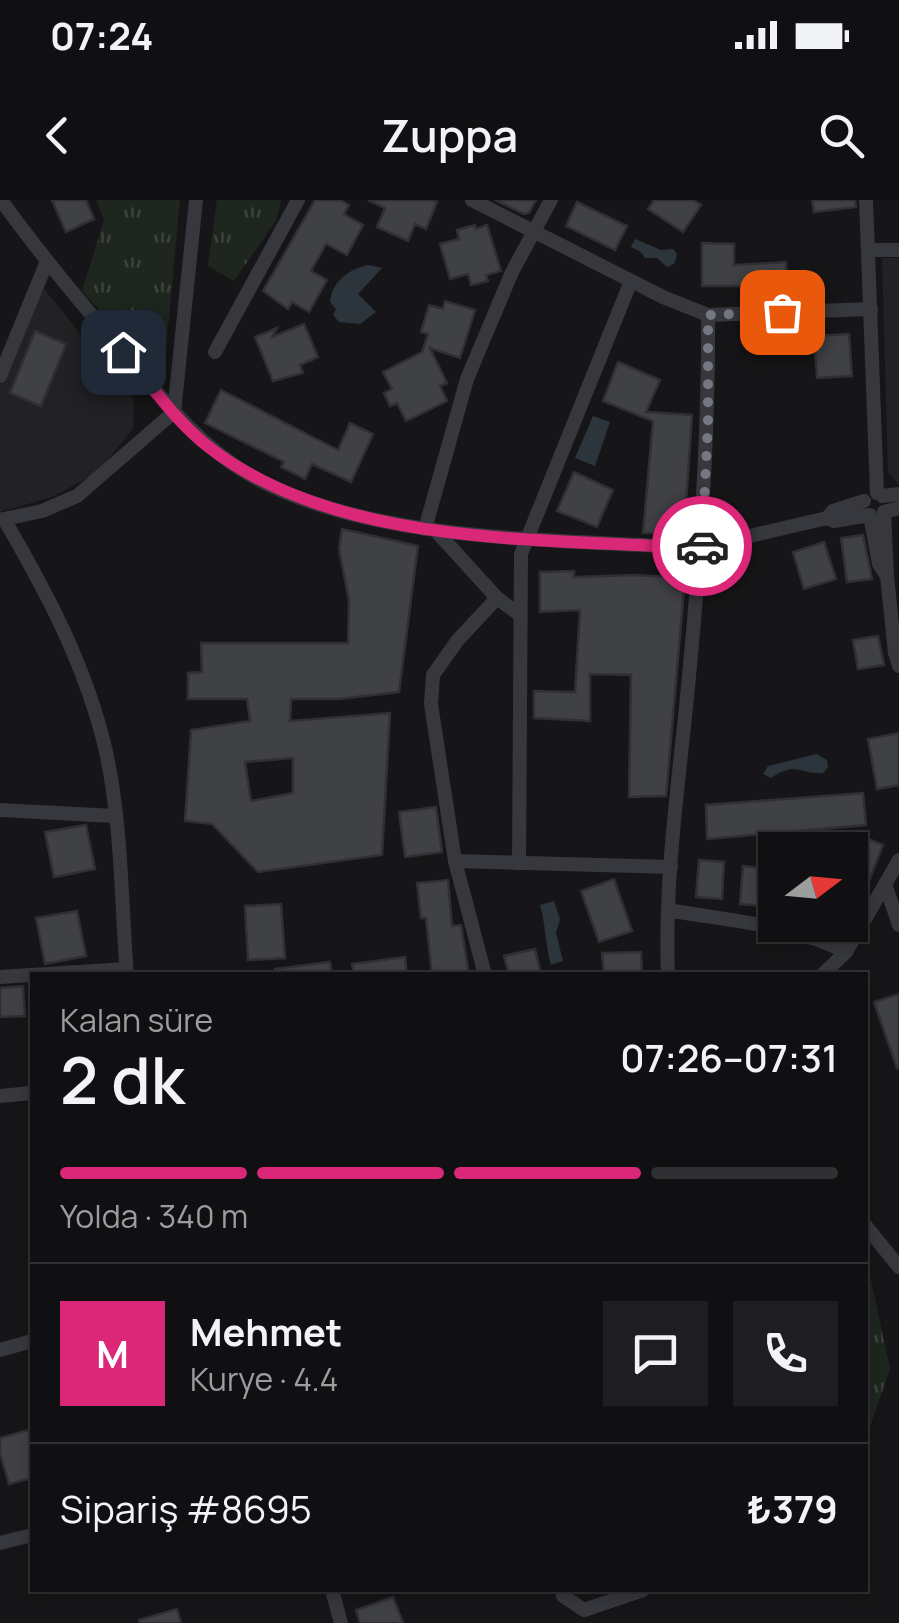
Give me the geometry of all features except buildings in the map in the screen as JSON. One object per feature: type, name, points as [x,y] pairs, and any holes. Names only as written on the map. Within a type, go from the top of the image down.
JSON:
[{"type":"street","points":[[1,200],[46,264],[208,447],[252,476],[345,512],[432,530],[702,547],[826,518],[833,511],[879,504],[899,494]]},
{"type":"street","points":[[126,972],[115,816],[106,752],[69,637],[2,520],[42,511],[77,496],[174,412],[196,200]]},
{"type":"street","points":[[214,352],[298,200]]},
{"type":"street","points":[[472,200],[631,282],[708,315],[871,309]]},
{"type":"street","points":[[432,530],[467,379],[512,272],[552,200]]},
{"type":"street","points":[[866,200],[879,564],[887,576],[898,657]]},
{"type":"street","points":[[869,250],[899,250]]},
{"type":"street","points":[[0,376],[46,264]]},
{"type":"street","points":[[518,862],[521,554],[631,282]]},
{"type":"street","points":[[668,972],[670,867],[702,547],[708,315]]},
{"type":"street","points":[[432,530],[496,598],[520,615]]},
{"type":"street","points":[[483,972],[455,860],[431,704],[434,675],[496,598]]},
{"type":"street","points":[[0,810],[115,816]]},
{"type":"street","points":[[455,860],[670,867]]},
{"type":"street","points":[[825,972],[846,952],[899,860]]},
{"type":"street","points":[[886,887],[899,925]]},
{"type":"street","points":[[668,910],[782,928],[819,938],[846,952]]},
{"type":"street","points":[[0,977],[30,976]]},
{"type":"street","points":[[0,1096],[30,1093]]},
{"type":"street","points":[[868,1228],[899,1267]]},
{"type":"street","points":[[0,1350],[30,1342]]},
{"type":"street","points":[[0,1542],[30,1535]]},
{"type":"street","points":[[333,1592],[342,1623]]},
{"type":"street","points":[[562,1592],[562,1596],[584,1610],[637,1592]]},
{"type":"shaded area","points":[[635,239],[661,250],[673,249],[677,254],[675,263],[667,267],[657,258],[645,258],[631,247]]},
{"type":"shaded area","points":[[882,258],[899,258],[899,485],[888,472]]},
{"type":"shaded area","points":[[369,265],[382,268],[358,294],[376,312],[360,324],[339,322],[330,302],[334,288],[348,273]]},
{"type":"shaded area","points":[[41,285],[134,400],[133,429],[102,467],[84,480],[52,497],[0,512],[0,386]]},
{"type":"shaded area","points":[[593,416],[610,422],[595,466],[575,458]]},
{"type":"shaded area","points":[[816,754],[827,760],[828,767],[823,773],[793,769],[771,778],[763,774],[768,766]]},
{"type":"shaded area","points":[[554,901],[560,919],[556,933],[563,961],[551,965],[540,905]]},
{"type":"green space","points":[[96,200],[180,200],[166,350],[155,356],[131,345],[82,291],[104,220]]},
{"type":"green space","points":[[217,200],[281,200],[277,219],[234,281],[208,266]]},
{"type":"green space","points":[[868,1276],[890,1369],[868,1429]]},
{"type":"way so far","points":[[702,546],[708,315],[782,312]]},
{"type":"route","points":[[123,352],[208,447],[252,476],[345,512],[438,532],[702,546]]}]
